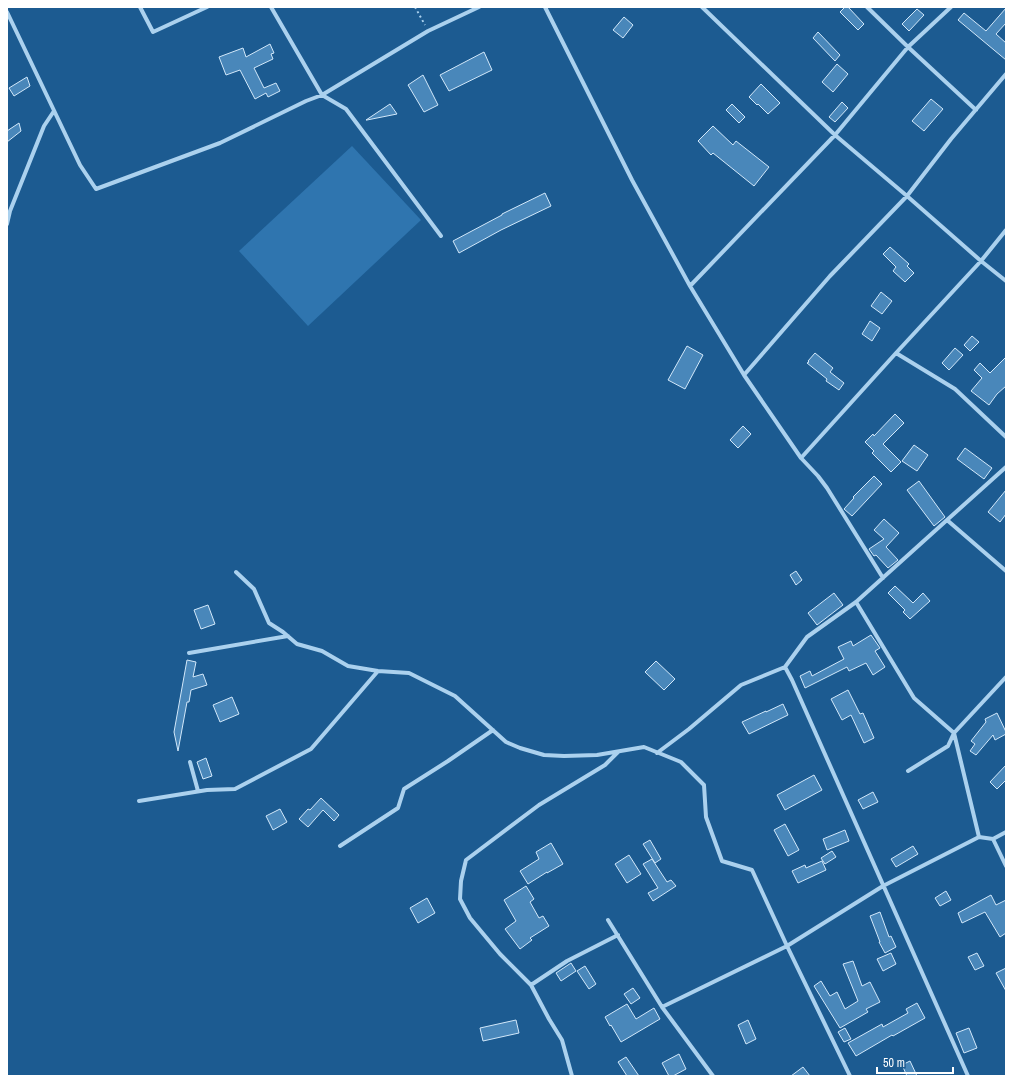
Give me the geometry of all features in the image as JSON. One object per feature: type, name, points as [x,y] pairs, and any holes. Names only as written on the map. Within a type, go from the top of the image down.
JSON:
[{"type":"street","points":[[140,7],[154,32],[207,7]]},
{"type":"street","points":[[271,7],[322,94],[346,109],[441,236]]},
{"type":"street","points":[[7,12],[80,165],[96,189],[220,143],[322,94],[428,31],[479,7]]},
{"type":"street","points":[[545,7],[632,180],[690,286],[744,375],[801,458],[827,488],[882,578]]},
{"type":"street","points":[[702,7],[835,135],[1006,281]]},
{"type":"street","points":[[867,7],[976,110]]},
{"type":"street","points":[[690,286],[835,135],[908,47],[950,7]]},
{"type":"street","points":[[744,375],[830,276],[907,196],[950,139],[1006,74]]},
{"type":"street","points":[[7,224],[9,211],[44,126],[54,111]]},
{"type":"street","points":[[801,458],[981,261],[1006,230]]},
{"type":"street","points":[[896,353],[955,388],[1006,437]]},
{"type":"street","points":[[657,753],[689,729],[741,685],[785,667],[807,637],[856,602],[1006,467]]},
{"type":"street","points":[[947,520],[1006,571]]},
{"type":"street","points":[[236,572],[254,589],[269,623],[284,632],[297,644],[322,652],[348,666],[378,671],[409,673],[455,696],[506,742],[520,748],[544,755],[564,756],[597,755],[644,747],[681,762],[704,785],[706,817],[722,861],[752,870],[786,946],[850,1076]]},
{"type":"street","points":[[856,602],[914,698],[954,734],[979,837]]},
{"type":"street","points":[[189,653],[288,636]]},
{"type":"street","points":[[785,667],[968,1076]]},
{"type":"street","points":[[139,802],[207,790],[235,789],[311,749],[378,671]]},
{"type":"street","points":[[908,771],[948,746],[954,734],[1006,677]]},
{"type":"street","points":[[340,846],[398,808],[404,789],[493,730]]},
{"type":"street","points":[[572,1076],[562,1040],[531,985],[500,954],[470,918],[460,899],[461,880],[466,860],[539,805],[606,765],[619,752]]},
{"type":"street","points":[[190,762],[198,792]]},
{"type":"street","points":[[662,1007],[786,946],[883,886],[979,837],[993,839],[1006,832]]},
{"type":"street","points":[[993,839],[1006,866]]},
{"type":"street","points":[[608,920],[662,1007],[713,1076]]},
{"type":"street","points":[[531,985],[567,961],[618,935]]},
{"type":"path","points":[[415,7],[428,31]]},
{"type":"shaded area","points":[[352,146],[421,220],[308,326],[239,251]]},
{"type":"building","points":[[845,7],[848,7],[864,24],[858,30],[840,12]]},
{"type":"building","points":[[1006,8],[1006,23],[996,34],[1006,43],[1006,60],[958,20],[964,13],[986,31]]},
{"type":"building","points":[[917,9],[924,15],[909,31],[902,24]]},
{"type":"building","points":[[624,17],[633,25],[623,38],[613,30]]},
{"type":"building","points":[[818,32],[840,55],[835,61],[813,38]]},
{"type":"building","points":[[270,44],[274,53],[271,54],[273,59],[254,68],[264,88],[276,83],[280,91],[268,97],[266,93],[255,99],[240,70],[226,75],[219,57],[243,48],[246,57]]},
{"type":"building","points":[[484,52],[492,70],[449,91],[440,75]]},
{"type":"building","points":[[837,64],[848,74],[833,92],[822,82]]},
{"type":"building","points":[[423,75],[438,105],[424,112],[408,85]]},
{"type":"building","points":[[27,77],[30,86],[14,96],[9,88]]},
{"type":"building","points":[[761,84],[780,103],[768,114],[749,97]]},
{"type":"building","points":[[931,99],[943,109],[924,131],[912,121]]},
{"type":"building","points":[[842,102],[848,108],[835,122],[829,117]]},
{"type":"building","points":[[390,104],[397,114],[366,120]]},
{"type":"building","points":[[732,104],[745,117],[739,123],[726,110]]},
{"type":"building","points":[[19,123],[21,131],[7,142],[7,131]]},
{"type":"building","points":[[713,126],[733,145],[736,141],[769,167],[754,186],[713,153],[711,155],[698,141]]},
{"type":"building","points":[[545,193],[551,206],[501,230],[459,253],[453,241],[502,214]]},
{"type":"building","points":[[890,247],[909,264],[907,266],[914,273],[905,282],[893,271],[896,267],[883,254]]},
{"type":"building","points":[[881,292],[892,301],[882,314],[871,306]]},
{"type":"building","points":[[870,321],[880,328],[872,341],[862,334]]},
{"type":"building","points":[[972,336],[979,342],[970,351],[964,345]]},
{"type":"building","points":[[687,346],[703,355],[685,389],[668,380]]},
{"type":"building","points":[[955,348],[963,355],[949,370],[942,363]]},
{"type":"building","points":[[815,353],[833,368],[830,372],[844,383],[839,390],[826,381],[827,379],[807,363]]},
{"type":"building","points":[[1006,357],[1006,386],[997,394],[989,405],[971,391],[982,378],[974,370],[980,363],[990,373]]},
{"type":"building","points":[[895,414],[904,423],[883,444],[901,462],[891,472],[872,453],[874,451],[865,442],[873,434],[874,436]]},
{"type":"building","points":[[743,426],[751,434],[738,448],[730,440]]},
{"type":"building","points":[[914,445],[928,455],[917,471],[902,461]]},
{"type":"building","points":[[965,448],[992,468],[984,479],[957,459]]},
{"type":"building","points":[[874,476],[882,484],[852,516],[844,509],[854,498],[853,497]]},
{"type":"building","points":[[919,481],[945,517],[934,526],[907,490]]},
{"type":"building","points":[[1006,490],[1006,514],[1000,522],[988,512]]},
{"type":"building","points":[[884,519],[899,533],[886,547],[898,560],[888,568],[876,555],[874,556],[869,549],[884,539],[874,530]]},
{"type":"building","points":[[796,571],[802,580],[796,585],[790,575]]},
{"type":"building","points":[[895,586],[913,603],[923,593],[930,601],[910,619],[903,612],[905,610],[888,593]]},
{"type":"building","points":[[834,593],[843,605],[817,625],[808,613]]},
{"type":"building","points":[[208,605],[215,624],[201,629],[194,610]]},
{"type":"building","points":[[871,635],[880,648],[875,651],[885,667],[873,675],[866,663],[849,671],[847,667],[805,688],[800,676],[810,671],[812,676],[844,659],[838,647],[851,641],[853,646]]},
{"type":"building","points":[[187,660],[196,662],[193,677],[203,674],[207,685],[191,690],[189,702],[187,702],[178,751],[174,732]]},
{"type":"building","points":[[656,661],[675,679],[664,690],[645,672]]},
{"type":"building","points":[[848,690],[860,714],[863,713],[874,738],[864,743],[851,715],[842,720],[831,699]]},
{"type":"building","points":[[232,697],[239,714],[220,722],[213,705]]},
{"type":"building","points":[[783,704],[788,715],[749,734],[742,722]]},
{"type":"building","points":[[997,713],[1006,734],[995,740],[993,735],[976,755],[970,751],[975,744],[971,741],[986,722],[985,719]]},
{"type":"building","points":[[206,758],[212,776],[203,779],[197,762]]},
{"type":"building","points":[[1006,765],[1006,780],[997,789],[990,782]]},
{"type":"building","points":[[814,775],[822,790],[785,810],[777,795]]},
{"type":"building","points":[[873,792],[878,802],[863,809],[858,800]]},
{"type":"building","points":[[321,798],[339,815],[334,821],[323,810],[308,827],[299,819]]},
{"type":"building","points":[[280,809],[287,822],[273,830],[266,816]]},
{"type":"building","points":[[785,824],[799,850],[788,856],[774,830]]},
{"type":"building","points":[[845,830],[849,841],[827,850],[823,839]]},
{"type":"building","points":[[650,840],[661,859],[655,863],[643,844]]},
{"type":"building","points":[[551,843],[563,864],[528,884],[520,871],[539,859],[536,852]]},
{"type":"building","points":[[913,846],[918,854],[896,867],[891,859]]},
{"type":"building","points":[[832,851],[836,857],[825,864],[821,858]]},
{"type":"building","points":[[629,855],[641,874],[627,883],[615,864]]},
{"type":"building","points":[[652,859],[667,882],[671,880],[676,886],[653,901],[648,893],[658,888],[643,864]]},
{"type":"building","points":[[822,861],[826,870],[798,883],[792,871],[805,865],[806,868]]},
{"type":"building","points":[[526,886],[534,899],[530,902],[539,918],[543,916],[549,926],[530,938],[532,940],[520,949],[505,929],[516,921],[504,900]]},
{"type":"building","points":[[946,891],[951,900],[940,906],[935,898]]},
{"type":"building","points":[[991,895],[996,905],[1006,900],[1006,933],[1000,937],[985,912],[962,923],[958,913]]},
{"type":"building","points":[[427,898],[435,913],[418,923],[410,908]]},
{"type":"building","points":[[880,912],[889,937],[891,936],[896,947],[885,953],[879,942],[870,916]]},
{"type":"building","points":[[891,953],[896,964],[883,971],[877,959]]},
{"type":"building","points":[[977,953],[984,966],[975,970],[968,957]]},
{"type":"building","points":[[853,961],[862,986],[870,982],[880,1002],[866,1009],[868,1012],[840,1028],[814,986],[821,981],[830,996],[837,992],[845,1009],[858,1001],[843,964]]},
{"type":"building","points":[[571,963],[576,971],[561,981],[556,973]]},
{"type":"building","points":[[585,966],[596,984],[589,989],[577,971]]},
{"type":"building","points":[[1006,968],[1006,991],[996,973]]},
{"type":"building","points":[[633,988],[640,998],[631,1004],[624,994]]},
{"type":"building","points":[[917,1003],[925,1018],[856,1056],[848,1043],[882,1024],[883,1027],[908,1013],[906,1009]]},
{"type":"building","points":[[627,1004],[636,1019],[654,1008],[660,1019],[621,1042],[605,1017]]},
{"type":"building","points":[[516,1020],[519,1033],[483,1041],[480,1028]]},
{"type":"building","points":[[748,1020],[756,1039],[746,1044],[738,1025]]},
{"type":"building","points":[[845,1028],[851,1039],[844,1042],[838,1032]]},
{"type":"building","points":[[969,1028],[977,1048],[964,1053],[956,1033]]},
{"type":"building","points":[[679,1054],[686,1069],[673,1076],[669,1076],[662,1063]]},
{"type":"building","points":[[626,1057],[639,1076],[627,1076],[618,1062]]},
{"type":"building","points":[[910,1061],[917,1076],[907,1076],[902,1065]]},
{"type":"building","points":[[803,1067],[810,1076],[791,1076]]}]
